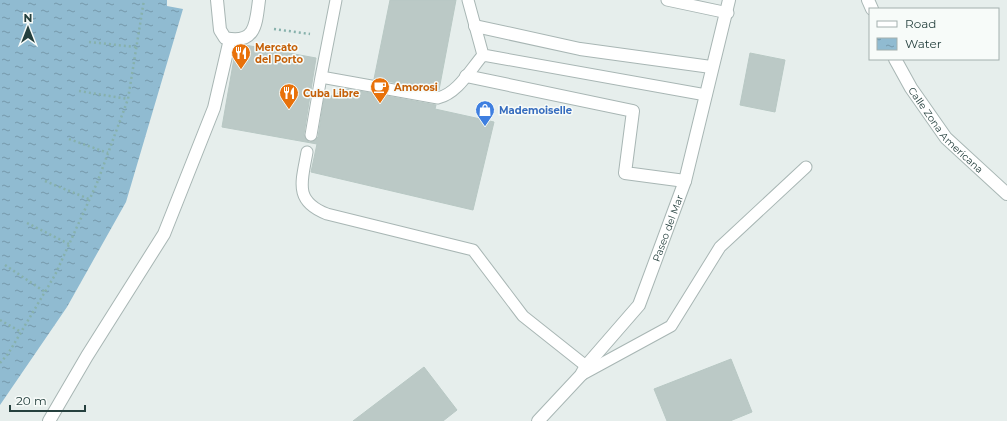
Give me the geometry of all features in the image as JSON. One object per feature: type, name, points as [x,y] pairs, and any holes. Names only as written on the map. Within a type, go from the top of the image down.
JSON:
[{"type":"street","points":[[214,1],[220,30],[226,38],[237,40],[249,36],[255,27],[259,0]]},
{"type":"street","name":"Paseo del Mar","points":[[538,421],[584,370],[639,305],[685,181],[706,95],[711,67],[728,13],[729,0]]},
{"type":"street","points":[[475,26],[580,49],[711,67]]},
{"type":"street","points":[[49,421],[87,356],[164,234],[214,108],[230,39]]},
{"type":"street","name":"Calle Zona Americana","points":[[896,60],[911,88],[946,138],[1007,194]]},
{"type":"street","points":[[466,76],[633,111],[625,173],[685,181]]},
{"type":"lane","points":[[311,135],[336,0]]},
{"type":"lane","points":[[468,0],[483,55]]},
{"type":"lane","points":[[667,0],[728,13]]},
{"type":"lane","points":[[321,77],[438,98],[448,96],[454,91],[483,55]]},
{"type":"lane","points":[[483,55],[706,95]]},
{"type":"lane","points":[[307,152],[302,192],[305,200],[314,210],[473,250],[523,316],[584,370],[671,326],[720,246],[806,167]]},
{"type":"path","points":[[0,363],[21,332],[55,275],[90,200],[128,99],[144,0]]},
{"type":"path","points":[[255,27],[329,37]]},
{"type":"path","points":[[89,42],[137,47]]},
{"type":"path","points":[[79,91],[128,99]]},
{"type":"path","points":[[69,139],[108,153]]},
{"type":"path","points":[[45,181],[90,200]]},
{"type":"path","points":[[27,223],[69,244]]},
{"type":"path","points":[[5,265],[45,292]]},
{"type":"path","points":[[0,320],[21,332]]},
{"type":"water","points":[[0,0],[167,0],[167,6],[183,9],[126,202],[67,307],[0,405]]},
{"type":"building","points":[[390,0],[456,0],[439,90],[374,79]]},
{"type":"building","points":[[245,45],[316,58],[304,134],[305,138],[309,142],[314,141],[318,137],[324,99],[348,89],[436,105],[435,109],[494,122],[473,210],[311,172],[317,144],[222,127],[236,47]]},
{"type":"building","points":[[750,53],[785,60],[775,112],[740,105]]},
{"type":"building","points":[[731,359],[752,412],[730,421],[667,421],[654,389]]},
{"type":"building","points":[[424,367],[457,410],[443,421],[353,421]]},
{"type":"place","name":"Mercato del Porto","points":[[241,70]]},
{"type":"place","name":"Amorosi","points":[[380,104]]},
{"type":"place","name":"Cuba Libre","points":[[289,110]]},
{"type":"place","name":"Mademoiselle","points":[[485,127]]}]
